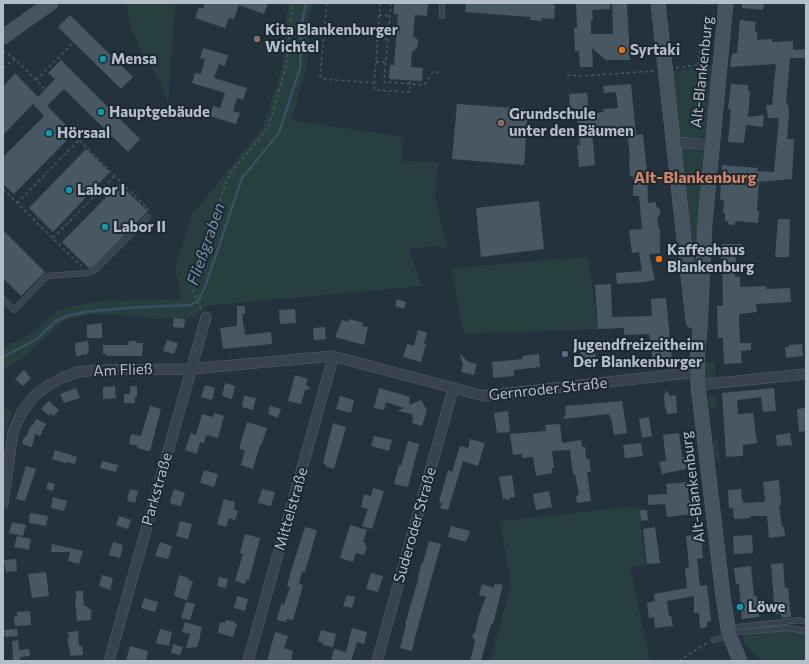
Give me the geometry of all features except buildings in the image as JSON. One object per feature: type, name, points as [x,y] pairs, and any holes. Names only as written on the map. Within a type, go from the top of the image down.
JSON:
[{"type":"main road","points":[[3,36],[51,3]]},
{"type":"main road","name":"Alt-Blankenburg","points":[[658,3],[694,327],[698,341]]},
{"type":"main road","name":"Alt-Blankenburg","points":[[726,3],[705,222],[700,330],[698,341],[698,378],[728,631],[740,661]]},
{"type":"street","name":"Alt-Blankenburg","points":[[673,142],[712,145]]},
{"type":"street","name":"Parkstraße","points":[[109,661],[191,369],[202,311]]},
{"type":"street","name":"Am Fließ","points":[[3,503],[13,432],[22,412],[34,396],[47,386],[62,378],[78,372],[96,370],[191,369],[332,356]]},
{"type":"street","name":"Gernroder Straße","points":[[332,356],[484,396],[698,378],[806,374]]},
{"type":"street","name":"Mittelstraße","points":[[248,661],[331,365],[332,356]]},
{"type":"street","name":"Suderoder Straße","points":[[377,661],[453,389]]},
{"type":"lane","points":[[442,3],[442,16]]},
{"type":"lane","points":[[3,299],[14,310],[47,276],[88,273],[96,269],[148,217]]},
{"type":"lane","points":[[714,640],[728,631],[800,620],[806,622]]},
{"type":"lane","points":[[728,631],[739,632],[789,628],[806,630]]},
{"type":"path","points":[[202,311],[194,295],[194,283],[226,182],[233,170],[269,125],[287,63],[290,22],[294,3]]},
{"type":"path","points":[[327,3],[320,76],[324,79],[375,83]]},
{"type":"path","points":[[380,3],[374,90],[410,92],[410,81]]},
{"type":"path","points":[[391,3],[384,82],[424,85],[433,72],[439,72]]},
{"type":"path","points":[[379,15],[390,16]]},
{"type":"path","points":[[378,38],[388,39]]},
{"type":"path","points":[[36,80],[74,42]]},
{"type":"path","points":[[698,65],[700,48]]},
{"type":"path","points":[[3,50],[45,89]]},
{"type":"path","points":[[3,68],[14,59]]},
{"type":"path","points":[[376,62],[386,62]]},
{"type":"path","points":[[672,69],[715,62]]},
{"type":"path","points":[[567,75],[581,76],[656,70]]},
{"type":"path","points":[[71,132],[152,212],[148,217]]},
{"type":"path","points":[[17,203],[79,140]]},
{"type":"path","points":[[53,239],[115,176]]},
{"type":"path","points":[[3,189],[88,273]]},
{"type":"path","points":[[679,661],[714,640]]},
{"type":"green space","points":[[126,3],[175,3],[168,103],[159,79],[143,55],[130,26]]},
{"type":"green space","points":[[289,3],[313,3],[308,20],[309,47],[306,69],[291,120],[404,137],[402,161],[438,162],[435,196],[447,249],[437,246],[409,249],[422,286],[206,306],[194,318],[158,319],[124,315],[91,314],[65,320],[23,358],[3,371],[3,348],[29,335],[55,312],[68,307],[100,301],[182,299],[175,269],[192,214],[262,129],[282,68]]},
{"type":"green space","points":[[674,3],[721,3],[721,6]]},
{"type":"green space","points":[[714,65],[708,132],[699,139],[680,137],[677,135],[670,72]]},
{"type":"green space","points":[[698,148],[706,155],[698,301],[681,149]]},
{"type":"green space","points":[[588,257],[598,329],[464,334],[451,268]]},
{"type":"green space","points":[[705,362],[715,362],[715,380],[707,379],[705,376]]},
{"type":"green space","points":[[708,395],[716,395],[716,408],[709,408]]},
{"type":"green space","points":[[3,403],[5,409],[13,412],[3,443]]},
{"type":"green space","points":[[718,440],[720,459],[717,460],[715,458],[713,441]]},
{"type":"green space","points":[[627,507],[639,507],[646,565],[630,567],[650,661],[490,661],[511,586],[500,521]]},
{"type":"green space","points":[[796,626],[806,631],[806,661],[761,661],[745,644],[741,633]]},
{"type":"waterway","name":"Fließgraben","points":[[3,357],[37,339],[56,321],[67,316],[85,312],[127,308],[190,305],[198,301],[205,287],[242,178],[279,133],[300,68],[302,22],[306,3]]},
{"type":"place","name":"Kita Blankenburger Wichtel","points":[[257,39]]},
{"type":"place","name":"Syrtaki","points":[[622,50]]},
{"type":"place","name":"Mensa","points":[[103,59]]},
{"type":"place","name":"Hauptgebäude","points":[[101,112]]},
{"type":"place","name":"Grundschule unter den Bäumen","points":[[501,123]]},
{"type":"place","name":"Hörsaal","points":[[49,133]]},
{"type":"place","name":"Labor I","points":[[69,190]]},
{"type":"place","name":"Labor II","points":[[105,227]]},
{"type":"place","name":"Kaffeehaus Blankenburg","points":[[659,259]]},
{"type":"place","name":"Jugendfreizeitheim Der Blankenburger","points":[[565,354]]},
{"type":"place","name":"Löwe","points":[[740,607]]},
{"type":"district","name":"Alt-Blankenburg","points":[[695,178]]}]
